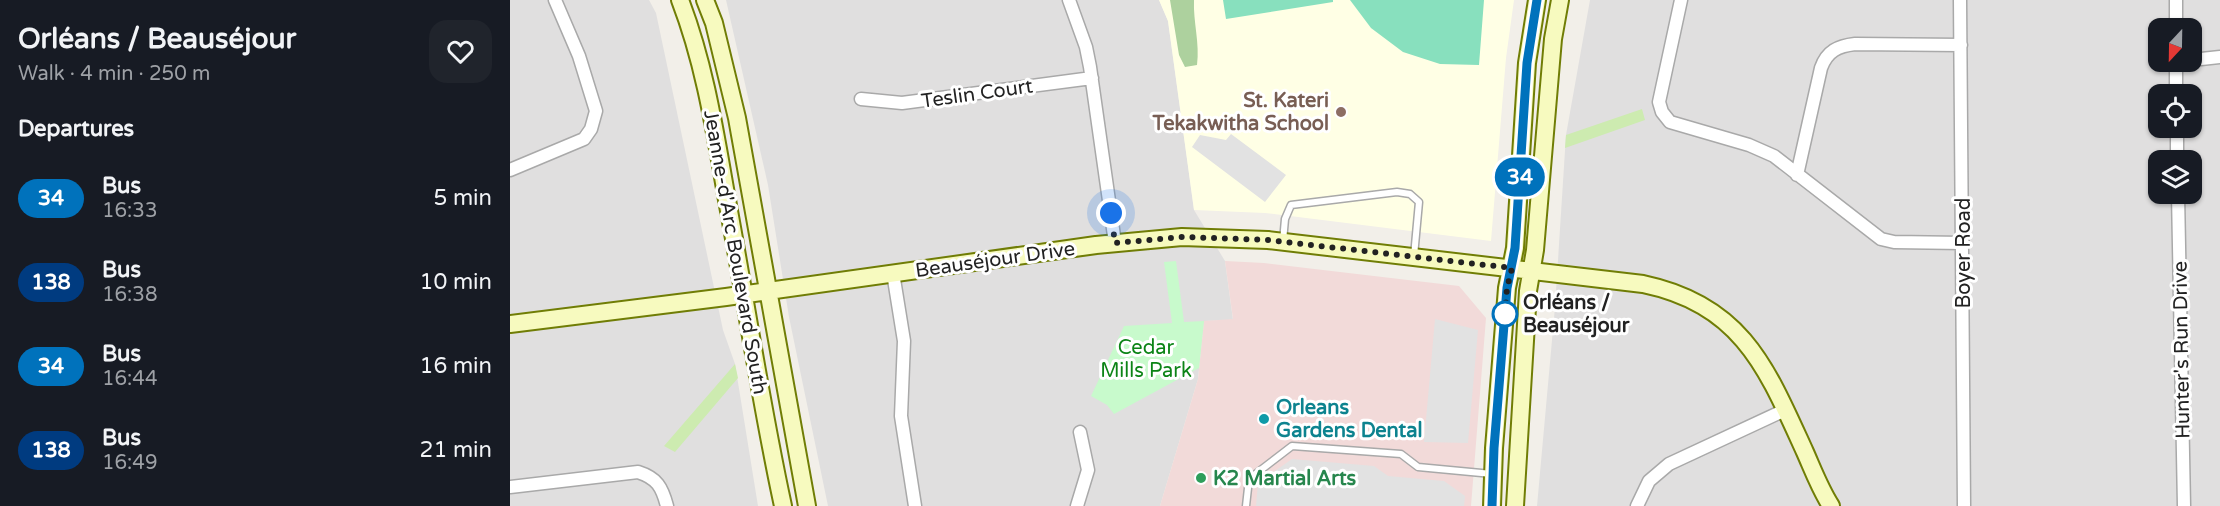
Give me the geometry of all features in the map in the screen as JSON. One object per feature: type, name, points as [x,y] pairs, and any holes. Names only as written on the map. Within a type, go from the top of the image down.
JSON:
[{"type":"main road","name":"Jeanne-d'Arc Boulevard South","points":[[680,0],[700,57],[710,100],[744,294],[752,354],[783,506]]},
{"type":"main road","name":"Jeanne-d'Arc Boulevard South","points":[[705,0],[714,23],[737,118],[807,506]]},
{"type":"main road","points":[[1492,506],[1492,474],[1507,288],[1512,268],[1527,63],[1536,0]]},
{"type":"main road","points":[[1515,506],[1528,291],[1532,270],[1552,39],[1560,0]]},
{"type":"main road","name":"Beauséjour Drive","points":[[510,324],[1115,243],[1182,237],[1222,237],[1283,242],[1643,284],[1674,292],[1700,304],[1724,321],[1747,342],[1768,374],[1831,506]]},
{"type":"street","points":[[510,170],[584,139],[591,129],[596,111],[579,56],[555,0]]},
{"type":"street","points":[[1069,0],[1086,47],[1092,78],[1115,243]]},
{"type":"street","points":[[1681,0],[1659,102],[1662,112],[1670,122],[1774,156],[1881,239],[1894,242],[1963,243]]},
{"type":"street","name":"Boyer Road","points":[[1960,0],[1964,506]]},
{"type":"street","points":[[2176,0],[2176,18]]},
{"type":"street","points":[[1797,175],[1821,68],[1825,58],[1832,51],[1842,46],[1855,44],[1961,45]]},
{"type":"street","points":[[2202,59],[2220,57]]},
{"type":"street","name":"Teslin Court","points":[[861,99],[902,103],[1092,78]]},
{"type":"street","name":"Hunter's Run Drive","points":[[2178,204],[2184,506]]},
{"type":"street","points":[[893,273],[904,341],[901,416],[915,506]]},
{"type":"street","points":[[1637,506],[1649,481],[1669,464],[1785,410]]},
{"type":"street","points":[[1077,506],[1088,470],[1080,432]]},
{"type":"street","points":[[510,487],[638,472],[658,482],[667,506]]},
{"type":"lane","points":[[1283,242],[1285,219],[1291,205],[1397,192],[1410,194],[1419,202],[1414,256]]},
{"type":"lane","points":[[1246,506],[1249,479],[1292,446],[1401,454],[1418,467],[1492,474]]},
{"type":"shaded area","points":[[510,0],[649,0],[656,13],[723,330],[735,364],[758,506],[510,506]]},
{"type":"shaded area","points":[[726,0],[1159,0],[1168,21],[1194,210],[1225,261],[1233,320],[1204,321],[1198,379],[1160,506],[828,506],[789,317],[768,185]]},
{"type":"shaded area","name":"St. Kateri Tekakwitha School","points":[[1159,0],[1514,0],[1506,58],[1491,241],[1265,213],[1194,210],[1168,21]]},
{"type":"shaded area","points":[[1590,0],[2220,0],[2220,506],[1537,506],[1555,307],[1566,135]]},
{"type":"shaded area","points":[[1231,134],[1286,175],[1265,202],[1192,147],[1200,135],[1226,140]]},
{"type":"shaded area","points":[[1225,261],[1264,263],[1459,286],[1486,318],[1471,506],[1160,506],[1198,379],[1204,321],[1233,319]]},
{"type":"shaded area","points":[[1435,319],[1478,330],[1468,443],[1424,442]]},
{"type":"shaded area","points":[[1292,459],[1374,466],[1388,476],[1444,481],[1465,496],[1464,506],[1256,506],[1258,483]]},
{"type":"green space","points":[[1170,0],[1194,0],[1197,65],[1185,67],[1179,55]]},
{"type":"green space","points":[[1223,0],[1333,0],[1333,2],[1226,19]]},
{"type":"green space","points":[[1350,0],[1484,0],[1479,65],[1440,64],[1403,52],[1371,28]]},
{"type":"green space","points":[[1642,109],[1645,120],[1565,148],[1566,135]]},
{"type":"green space","name":"Cedar Mills Park","points":[[1176,261],[1184,322],[1204,321],[1199,368],[1114,414],[1107,405],[1091,396],[1124,326],[1172,323],[1164,262]]},
{"type":"green space","points":[[735,364],[738,378],[675,452],[664,446]]},
{"type":"bus line","name":"34","points":[[1492,506],[1492,474],[1507,288],[1515,248],[1527,63],[1537,0]]},
{"type":"place","name":"St. Kateri Tekakwitha School","points":[[1341,112]]},
{"type":"place","name":"Orléans / Beauséjour","points":[[1505,314]]},
{"type":"place","name":"Orleans Gardens Dental","points":[[1264,419]]},
{"type":"place","name":"K2 Martial Arts","points":[[1201,478]]},
{"type":"route","points":[[1111,213],[1115,243],[1182,237],[1222,237],[1268,240],[1512,268],[1507,288],[1505,314]]}]
